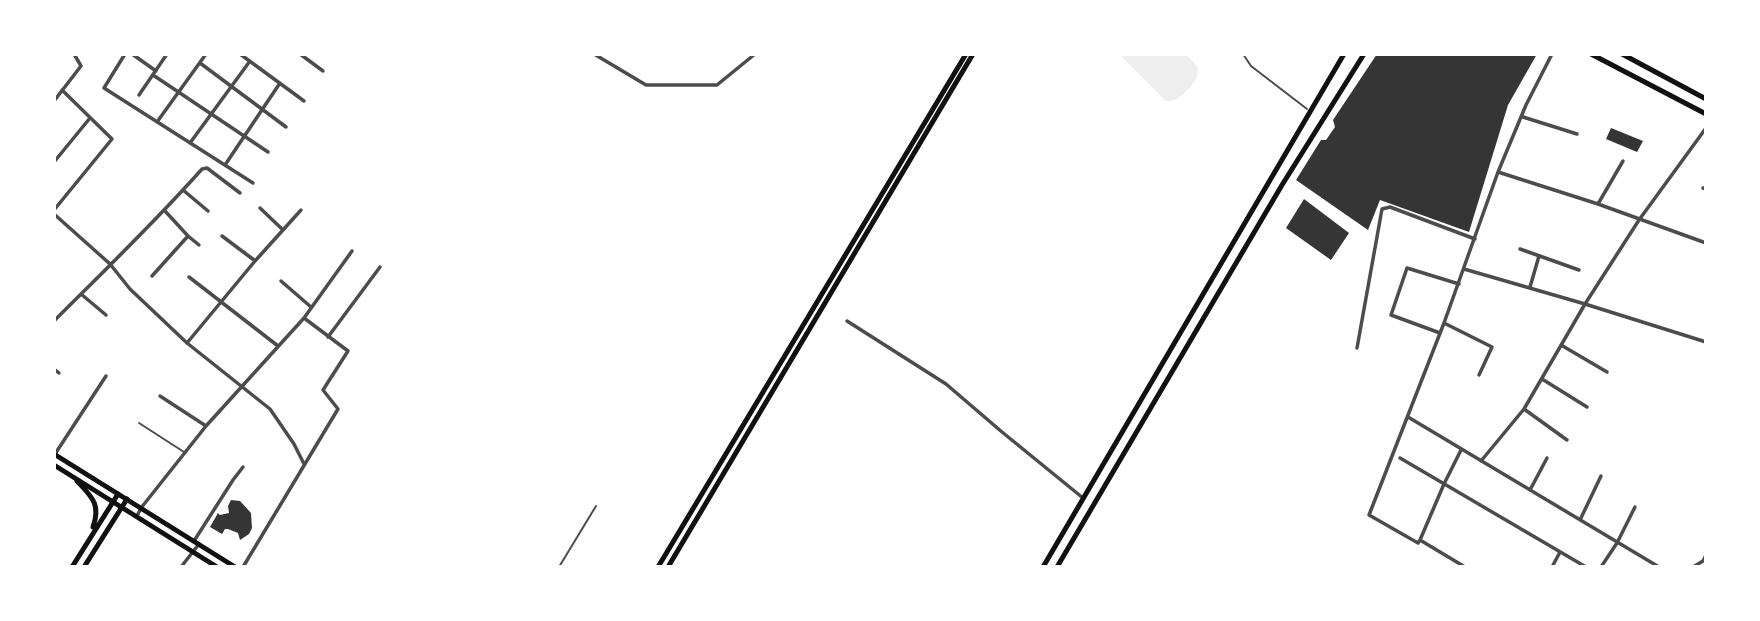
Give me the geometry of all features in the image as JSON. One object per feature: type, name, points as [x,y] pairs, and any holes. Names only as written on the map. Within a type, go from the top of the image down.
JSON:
[{"type":"main road","points":[[658,567],[966,54]]},
{"type":"main road","points":[[668,567],[973,54]]},
{"type":"main road","points":[[1043,567],[1344,54]]},
{"type":"main road","points":[[1057,567],[1282,186],[1364,54]]},
{"type":"main road","points":[[1591,54],[1706,114]]},
{"type":"main road","points":[[1622,54],[1706,99]]},
{"type":"main road","points":[[1310,114],[1320,125]]},
{"type":"main road","points":[[1270,179],[1282,186]]},
{"type":"main road","points":[[54,454],[235,567]]},
{"type":"main road","points":[[54,465],[216,567]]},
{"type":"main road","points":[[72,476],[91,496],[95,506],[97,515],[90,537]]},
{"type":"main road","points":[[72,567],[118,494]]},
{"type":"main road","points":[[1084,498],[1094,504]]},
{"type":"main road","points":[[85,566],[127,499]]},
{"type":"street","points":[[54,101],[81,66],[75,54]]},
{"type":"street","points":[[125,54],[104,88],[253,183]]},
{"type":"street","points":[[132,54],[178,92],[268,152]]},
{"type":"street","points":[[156,122],[206,54]]},
{"type":"street","points":[[240,54],[304,101]]},
{"type":"street","points":[[300,54],[323,71]]},
{"type":"street","points":[[594,54],[646,85],[718,85],[755,54]]},
{"type":"street","points":[[1462,449],[1418,543],[1369,515],[1459,284],[1498,172],[1552,54]]},
{"type":"street","points":[[139,94],[166,55]]},
{"type":"street","points":[[190,143],[250,61]]},
{"type":"street","points":[[200,63],[286,127]]},
{"type":"street","points":[[225,165],[280,83]]},
{"type":"street","points":[[62,90],[112,139],[54,212],[110,264],[130,289],[187,343],[270,409],[304,464]]},
{"type":"street","points":[[1522,117],[1577,134]]},
{"type":"street","points":[[54,162],[90,118]]},
{"type":"street","points":[[1481,461],[1524,409],[1585,304],[1639,220],[1705,131]]},
{"type":"street","points":[[1598,204],[1623,161]]},
{"type":"street","points":[[54,321],[165,211],[205,167],[240,193]]},
{"type":"street","points":[[1498,172],[1706,243]]},
{"type":"street","points":[[183,190],[208,211]]},
{"type":"street","points":[[1357,348],[1382,209],[1390,207],[1475,239]]},
{"type":"street","points":[[260,208],[283,230]]},
{"type":"street","points":[[187,343],[301,210]]},
{"type":"street","points":[[165,211],[199,245]]},
{"type":"street","points":[[152,276],[188,236]]},
{"type":"street","points":[[222,236],[255,261]]},
{"type":"street","points":[[1520,250],[1579,270]]},
{"type":"street","points":[[136,516],[206,426],[304,318],[352,251]]},
{"type":"street","points":[[1530,287],[1539,256]]},
{"type":"street","points":[[328,337],[380,267]]},
{"type":"street","points":[[1440,333],[1391,315],[1407,268],[1459,284]]},
{"type":"street","points":[[1464,269],[1706,342]]},
{"type":"street","points":[[188,277],[278,346]]},
{"type":"street","points":[[281,281],[311,307]]},
{"type":"street","points":[[81,294],[106,315]]},
{"type":"street","points":[[243,567],[338,409],[323,390],[348,351],[304,318]]},
{"type":"street","points":[[847,321],[946,384],[1084,498]]},
{"type":"street","points":[[1444,323],[1492,347],[1479,375]]},
{"type":"street","points":[[1561,345],[1607,372]]},
{"type":"street","points":[[54,369],[59,373]]},
{"type":"street","points":[[54,454],[106,376]]},
{"type":"street","points":[[1542,379],[1587,407]]},
{"type":"street","points":[[160,396],[206,426]]},
{"type":"street","points":[[1524,409],[1567,440]]},
{"type":"street","points":[[1408,417],[1659,567]]},
{"type":"street","points":[[1400,458],[1586,567]]},
{"type":"street","points":[[1530,490],[1547,458]]},
{"type":"street","points":[[181,567],[193,552],[196,542],[243,467]]},
{"type":"street","points":[[1580,520],[1601,477]]},
{"type":"street","points":[[1601,567],[1635,507]]},
{"type":"street","points":[[1420,540],[1465,567]]},
{"type":"street","points":[[1552,567],[1560,552]]},
{"type":"street","points":[[1693,567],[1704,562],[1706,555]]},
{"type":"lane","points":[[1243,54],[1251,66],[1310,114]]},
{"type":"lane","points":[[139,423],[185,452]]},
{"type":"lane","points":[[559,567],[596,506]]},
{"type":"shaded area","points":[[1119,54],[1185,54],[1196,65],[1197,76],[1180,97],[1166,101]]},
{"type":"building","points":[[1377,54],[1537,54],[1508,105],[1469,232],[1380,200],[1368,230],[1296,180],[1321,140],[1326,140],[1335,127],[1333,120]]},
{"type":"building","points":[[1611,128],[1643,141],[1637,152],[1606,139]]},
{"type":"building","points":[[1304,199],[1349,233],[1331,260],[1286,228]]},
{"type":"building","points":[[231,500],[240,501],[251,513],[252,528],[249,534],[240,540],[238,533],[225,529],[222,534],[210,527],[218,513],[229,513]]}]
